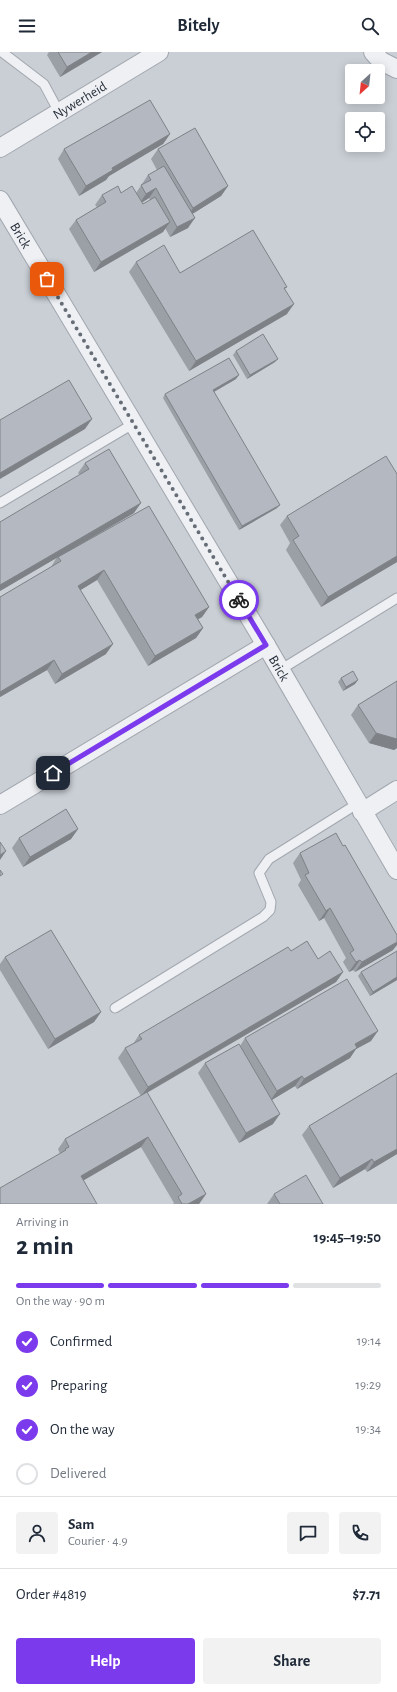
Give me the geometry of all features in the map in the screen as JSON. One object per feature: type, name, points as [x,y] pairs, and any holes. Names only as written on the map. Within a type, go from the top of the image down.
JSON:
[{"type":"street","name":"Nywerheid","points":[[0,148],[159,52]]},
{"type":"street","points":[[373,52],[381,61],[397,69]]},
{"type":"street","name":"Brick","points":[[0,200],[266,645],[359,808],[397,870]]},
{"type":"street","points":[[0,805],[266,645]]},
{"type":"street","points":[[359,808],[397,790]]},
{"type":"lane","points":[[2,52],[44,84],[59,112]]},
{"type":"lane","points":[[0,503],[133,424]]},
{"type":"lane","points":[[280,670],[397,598]]},
{"type":"lane","points":[[114,1008],[263,917],[270,910],[271,902],[259,873],[269,859],[359,808]]},
{"type":"shaded area","points":[[0,52],[397,52],[397,1204],[0,1204]]},
{"type":"building","points":[[58,52],[92,52],[67,67]]},
{"type":"building","points":[[150,100],[170,134],[112,168],[113,170],[86,186],[64,149]]},
{"type":"building","points":[[195,128],[228,186],[193,208],[158,149]]},
{"type":"building","points":[[164,166],[195,218],[177,227],[156,188],[146,194],[141,185],[151,180],[148,175]]},
{"type":"building","points":[[118,186],[121,193],[132,186],[143,204],[155,197],[170,222],[101,262],[76,220],[106,202],[102,195]]},
{"type":"building","points":[[253,230],[287,287],[284,288],[294,304],[196,361],[136,262],[164,245],[180,273]]},
{"type":"building","points":[[263,334],[278,359],[250,375],[236,351]]},
{"type":"building","points":[[229,358],[239,375],[213,390],[280,505],[242,526],[165,394]]},
{"type":"building","points":[[69,380],[92,419],[0,473],[0,420]]},
{"type":"building","points":[[109,449],[141,503],[0,585],[0,522],[89,469],[85,463]]},
{"type":"building","points":[[386,456],[397,474],[397,556],[328,597],[293,540],[299,536],[287,516]]},
{"type":"building","points":[[149,506],[209,607],[195,615],[203,628],[155,656],[104,570],[78,586],[113,644],[62,674],[54,660],[0,692],[0,597],[61,561],[58,557]]},
{"type":"building","points":[[353,671],[358,680],[346,687],[341,678]]},
{"type":"building","points":[[397,681],[397,739],[376,733],[358,705]]},
{"type":"building","points":[[66,809],[78,829],[30,857],[19,838]]},
{"type":"building","points":[[336,833],[343,846],[345,845],[397,935],[397,942],[362,962],[360,960],[356,962],[350,953],[354,950],[330,908],[326,911],[305,875],[309,873],[300,853]]},
{"type":"building","points":[[0,842],[6,851],[0,855]]},
{"type":"building","points":[[51,930],[101,1012],[55,1039],[5,957]]},
{"type":"building","points":[[307,941],[318,959],[330,951],[343,972],[148,1087],[125,1048],[142,1039],[139,1035],[288,947],[291,951]]},
{"type":"building","points":[[397,951],[397,977],[373,992],[361,972]]},
{"type":"building","points":[[347,979],[378,1031],[355,1044],[357,1048],[304,1079],[302,1076],[277,1091],[245,1038]]},
{"type":"building","points":[[239,1044],[280,1114],[246,1133],[205,1063]]},
{"type":"building","points":[[397,1073],[397,1149],[374,1162],[372,1159],[340,1178],[309,1126]]},
{"type":"building","points":[[147,1092],[206,1194],[188,1204],[182,1204],[178,1197],[182,1194],[148,1137],[81,1176],[97,1204],[0,1204],[0,1188],[66,1150],[65,1149],[69,1147],[65,1139]]},
{"type":"building","points":[[306,1175],[323,1204],[280,1204],[274,1194]]},
{"type":"way so far","points":[[47,279],[239,600]]},
{"type":"route","points":[[53,773],[266,645],[239,600]]}]
